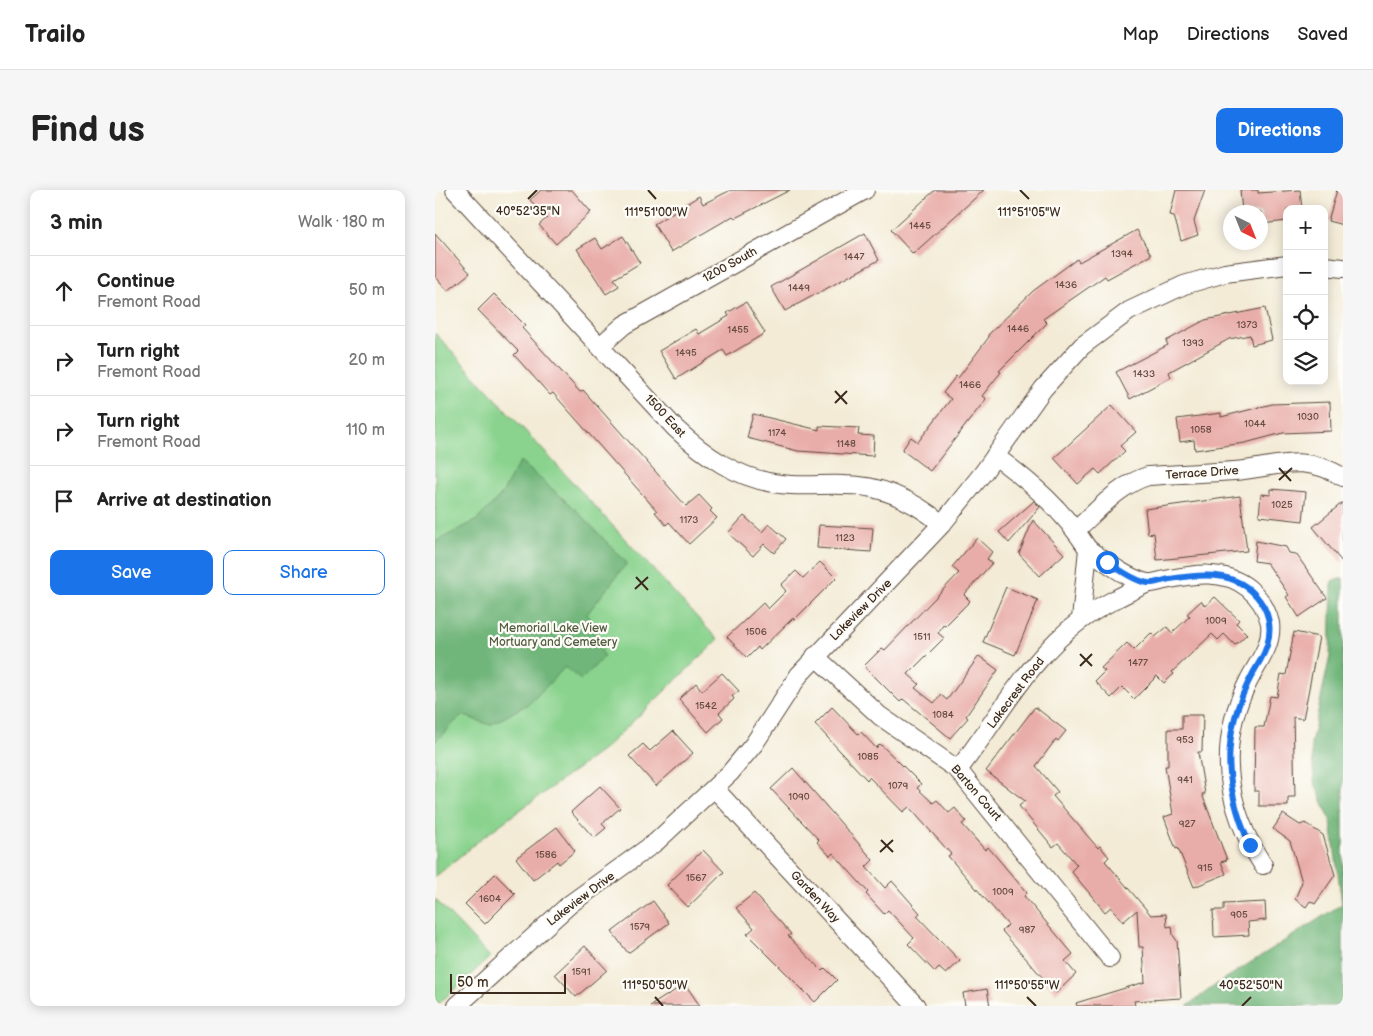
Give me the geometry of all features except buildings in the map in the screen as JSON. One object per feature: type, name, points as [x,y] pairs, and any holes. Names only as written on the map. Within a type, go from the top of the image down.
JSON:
[{"type":"street","name":"1500 East","points":[[455,190],[675,428],[706,456],[741,474],[780,484],[845,485],[879,490],[911,501],[942,524]]},
{"type":"street","name":"1200 South","points":[[600,346],[624,325],[865,190]]},
{"type":"street","name":"Lakeview Drive","points":[[457,1006],[563,910],[642,854],[715,789],[754,744],[799,675],[942,524],[1056,373],[1098,333],[1129,311],[1167,292],[1205,278],[1241,270],[1283,265]]},
{"type":"street","points":[[1328,266],[1343,268]]},
{"type":"street","points":[[995,456],[1043,493],[1076,530],[1088,549],[1126,573],[1148,583],[1199,575],[1233,578],[1253,592],[1266,611],[1270,635],[1267,647],[1239,702],[1230,736],[1229,770],[1230,787],[1237,817],[1250,845],[1263,865]]},
{"type":"street","name":"Terrace Drive","points":[[1076,530],[1116,495],[1140,479],[1148,476],[1248,470],[1279,463],[1294,462],[1323,468],[1343,477]]},
{"type":"street","points":[[1081,620],[1088,549]]},
{"type":"street","name":"Lakecrest Road","points":[[958,770],[1026,676],[1063,636],[1081,620],[1148,583]]},
{"type":"street","name":"Barton Court","points":[[815,656],[880,716],[958,770],[1110,958]]},
{"type":"street","name":"Garden Way","points":[[715,789],[916,1006]]},
{"type":"green space","name":"Memorial Lake View Mortuary and Cemetery","points":[[435,333],[718,640],[604,749],[483,837],[435,877]]},
{"type":"green space","points":[[520,461],[574,508],[627,563],[587,614],[604,657],[581,680],[565,667],[530,703],[490,725],[462,715],[435,742],[435,542],[477,520],[501,495]]},
{"type":"green space","points":[[1343,578],[1343,1006],[1187,1006],[1217,984],[1342,904],[1331,822],[1314,781],[1311,744],[1330,656],[1332,581]]},
{"type":"green space","points":[[435,899],[490,957],[436,1006],[435,1006]]},
{"type":"route","points":[[1107,562],[1148,583],[1215,574],[1233,578],[1253,592],[1266,611],[1270,635],[1267,647],[1239,702],[1230,736],[1230,787],[1237,817],[1250,845]]}]
